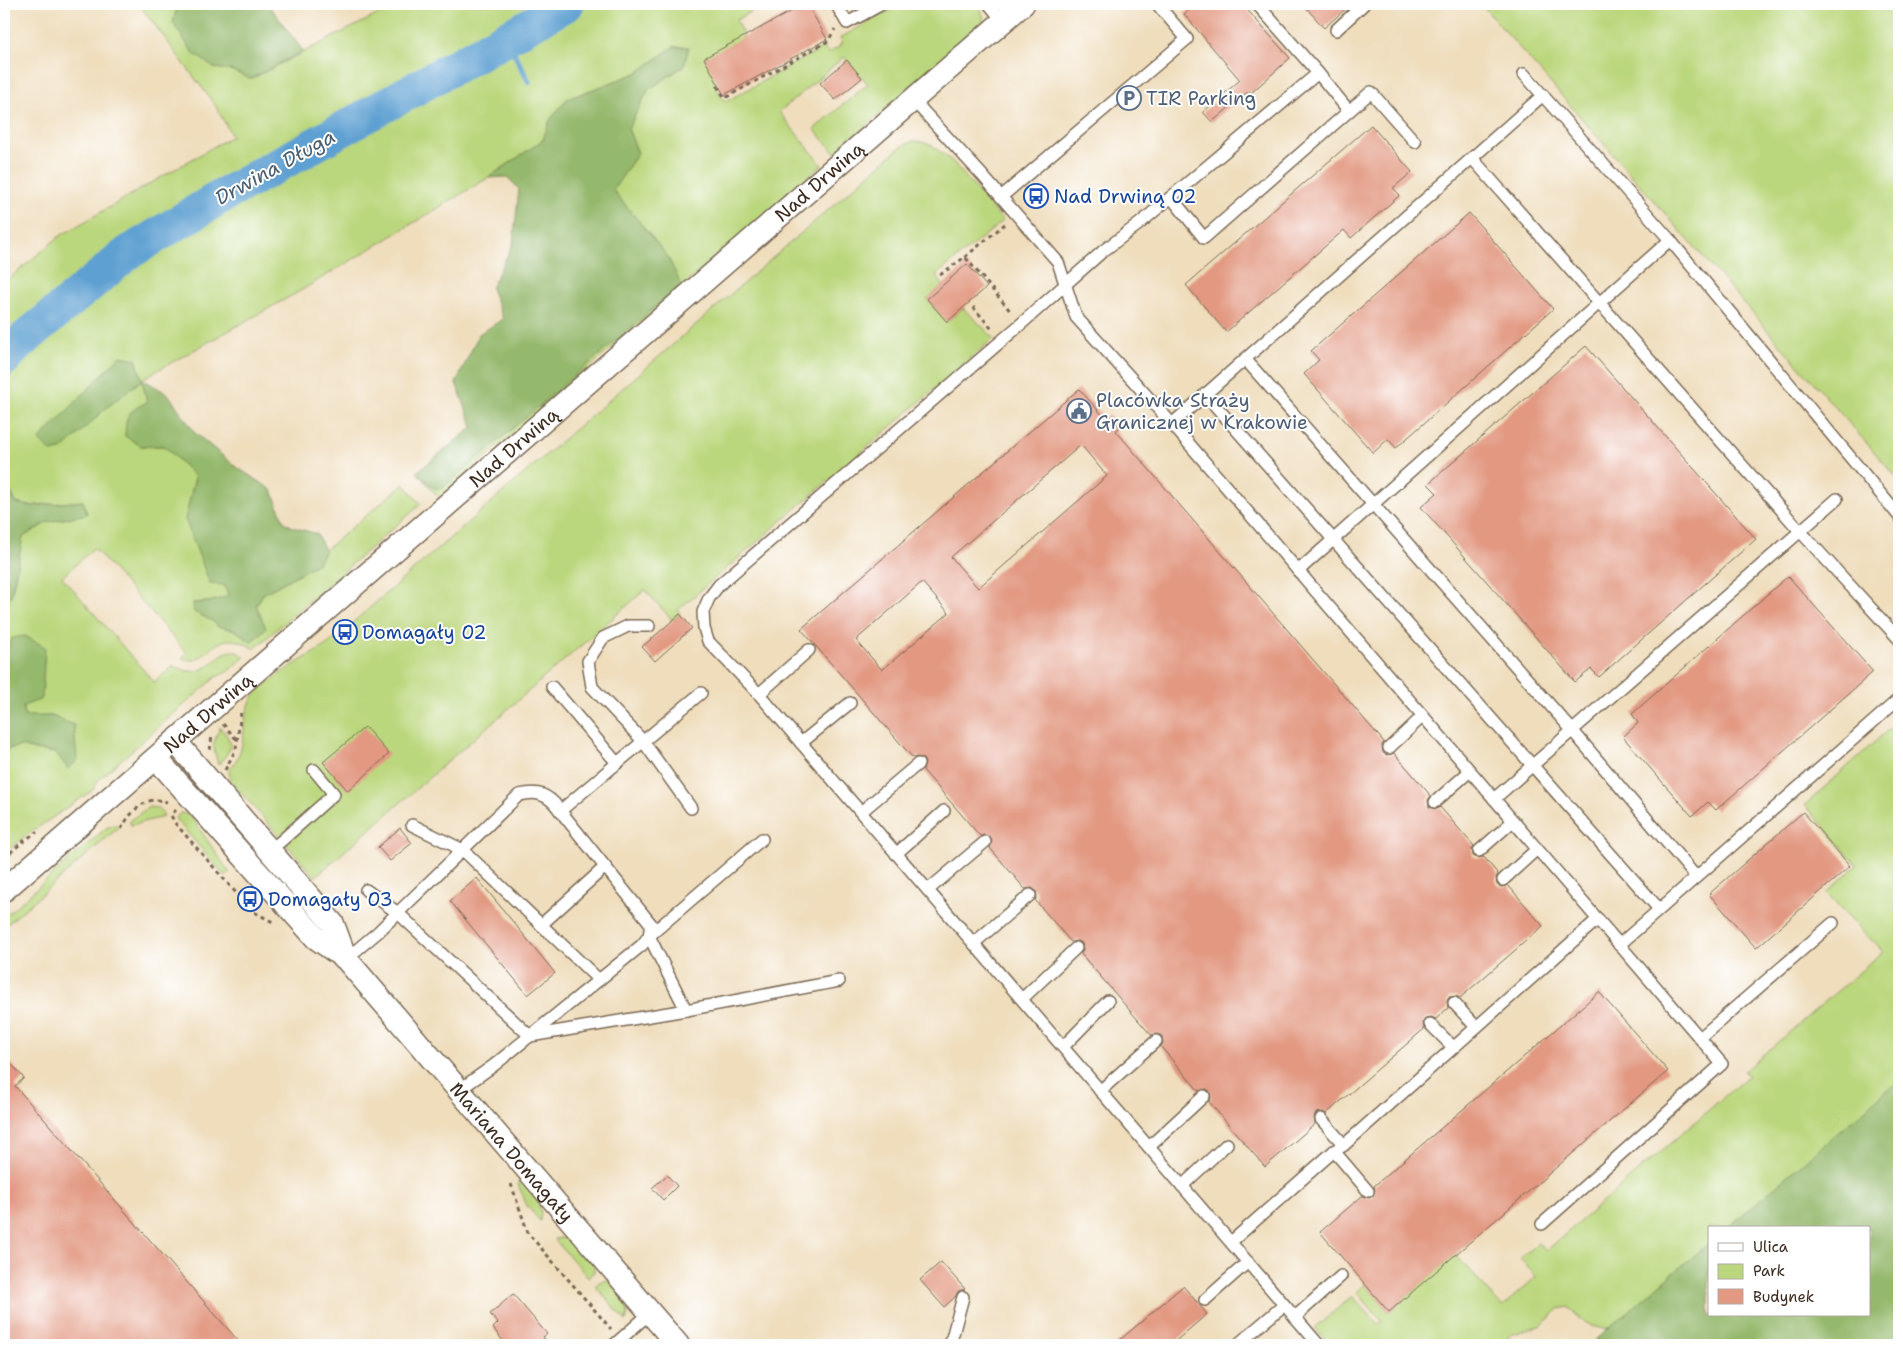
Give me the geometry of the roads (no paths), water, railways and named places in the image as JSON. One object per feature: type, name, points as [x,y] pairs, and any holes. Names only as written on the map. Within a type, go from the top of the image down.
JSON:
[{"type":"street","name":"Nad Drwiną","points":[[4,890],[1023,4]]},
{"type":"street","name":"Mariana Domagały","points":[[175,741],[333,924],[346,959]]},
{"type":"street","name":"Mariana Domagały","points":[[156,758],[316,938],[346,959],[678,1345]]},
{"type":"lane","points":[[836,4],[847,24],[882,4]]},
{"type":"lane","points":[[989,4],[1003,21]]},
{"type":"lane","points":[[1002,197],[1187,39],[1157,4]]},
{"type":"lane","points":[[1257,4],[1349,111]]},
{"type":"lane","points":[[1336,30],[1364,4]]},
{"type":"lane","points":[[1318,74],[1139,224],[1103,251],[719,586],[709,598],[703,612],[704,628],[708,641],[759,694],[1319,1345]]},
{"type":"lane","points":[[1524,74],[1670,240],[1899,516]]},
{"type":"lane","points":[[1171,197],[1204,238],[1371,92],[1415,142]]},
{"type":"lane","points":[[1172,424],[1543,96]]},
{"type":"lane","points":[[913,100],[1002,197],[1058,262],[1076,317],[1172,424],[1722,1064],[1542,1224]]},
{"type":"lane","points":[[1472,158],[1800,531],[1899,639]]},
{"type":"lane","points":[[1298,570],[1670,240]]},
{"type":"lane","points":[[1245,359],[1572,730],[1696,877]]},
{"type":"lane","points":[[1205,394],[1659,909]]},
{"type":"lane","points":[[1494,799],[1837,499]]},
{"type":"lane","points":[[649,626],[628,626],[603,638],[588,661],[592,687],[643,741],[691,808]]},
{"type":"lane","points":[[759,694],[809,650]]},
{"type":"lane","points":[[552,687],[617,763]]},
{"type":"lane","points":[[560,811],[701,693]]},
{"type":"lane","points":[[1619,944],[1899,699]]},
{"type":"lane","points":[[801,743],[850,703]]},
{"type":"lane","points":[[1389,748],[1422,716]]},
{"type":"lane","points":[[861,812],[918,764]]},
{"type":"lane","points":[[268,850],[280,842],[334,794],[314,770]]},
{"type":"lane","points":[[1436,802],[1470,771]]},
{"type":"lane","points":[[346,959],[398,913],[520,795],[535,792],[546,796],[560,811],[651,924],[649,936],[686,1010]]},
{"type":"lane","points":[[896,854],[944,811]]},
{"type":"lane","points":[[1479,851],[1514,821]]},
{"type":"lane","points":[[412,825],[463,850],[599,980]]},
{"type":"lane","points":[[459,1090],[493,1066],[642,945],[649,936],[762,839]]},
{"type":"lane","points":[[928,890],[985,842]]},
{"type":"lane","points":[[1503,880],[1537,849]]},
{"type":"lane","points":[[541,925],[605,867]]},
{"type":"lane","points":[[366,890],[398,913],[530,1036]]},
{"type":"lane","points":[[974,944],[1030,895]]},
{"type":"lane","points":[[1230,1242],[1598,919]]},
{"type":"lane","points":[[1700,1038],[1833,923]]},
{"type":"lane","points":[[1022,999],[1076,948]]},
{"type":"lane","points":[[530,1036],[686,1010],[839,981]]},
{"type":"lane","points":[[1063,1047],[1108,1001]]},
{"type":"lane","points":[[1454,1003],[1476,1027]]},
{"type":"lane","points":[[1430,1024],[1452,1047]]},
{"type":"lane","points":[[1100,1090],[1156,1041]]},
{"type":"lane","points":[[1149,1147],[1204,1096]]},
{"type":"lane","points":[[1321,1119],[1368,1190]]},
{"type":"lane","points":[[1182,1186],[1228,1144]]},
{"type":"lane","points":[[1204,1300],[1248,1262]]},
{"type":"lane","points":[[1295,1318],[1341,1276]]},
{"type":"lane","points":[[950,1345],[963,1297]]},
{"type":"lane","points":[[1237,1345],[1284,1305]]},
{"type":"lane","points":[[614,1345],[650,1313]]},
{"type":"waterway","name":"Drwina Długa","points":[[4,359],[17,345],[128,253],[217,199],[567,4]]},
{"type":"waterway","points":[[506,38],[529,82]]},
{"type":"place","name":"TIR Parking","points":[[1129,98]]},
{"type":"place","name":"Nad Drwiną 02","points":[[1036,196]]},
{"type":"place","name":"Placówka Straży Granicznej w Krakowie","points":[[1079,411]]},
{"type":"place","name":"Domagały 02","points":[[345,632]]},
{"type":"place","name":"Domagały 03","points":[[250,899]]}]
